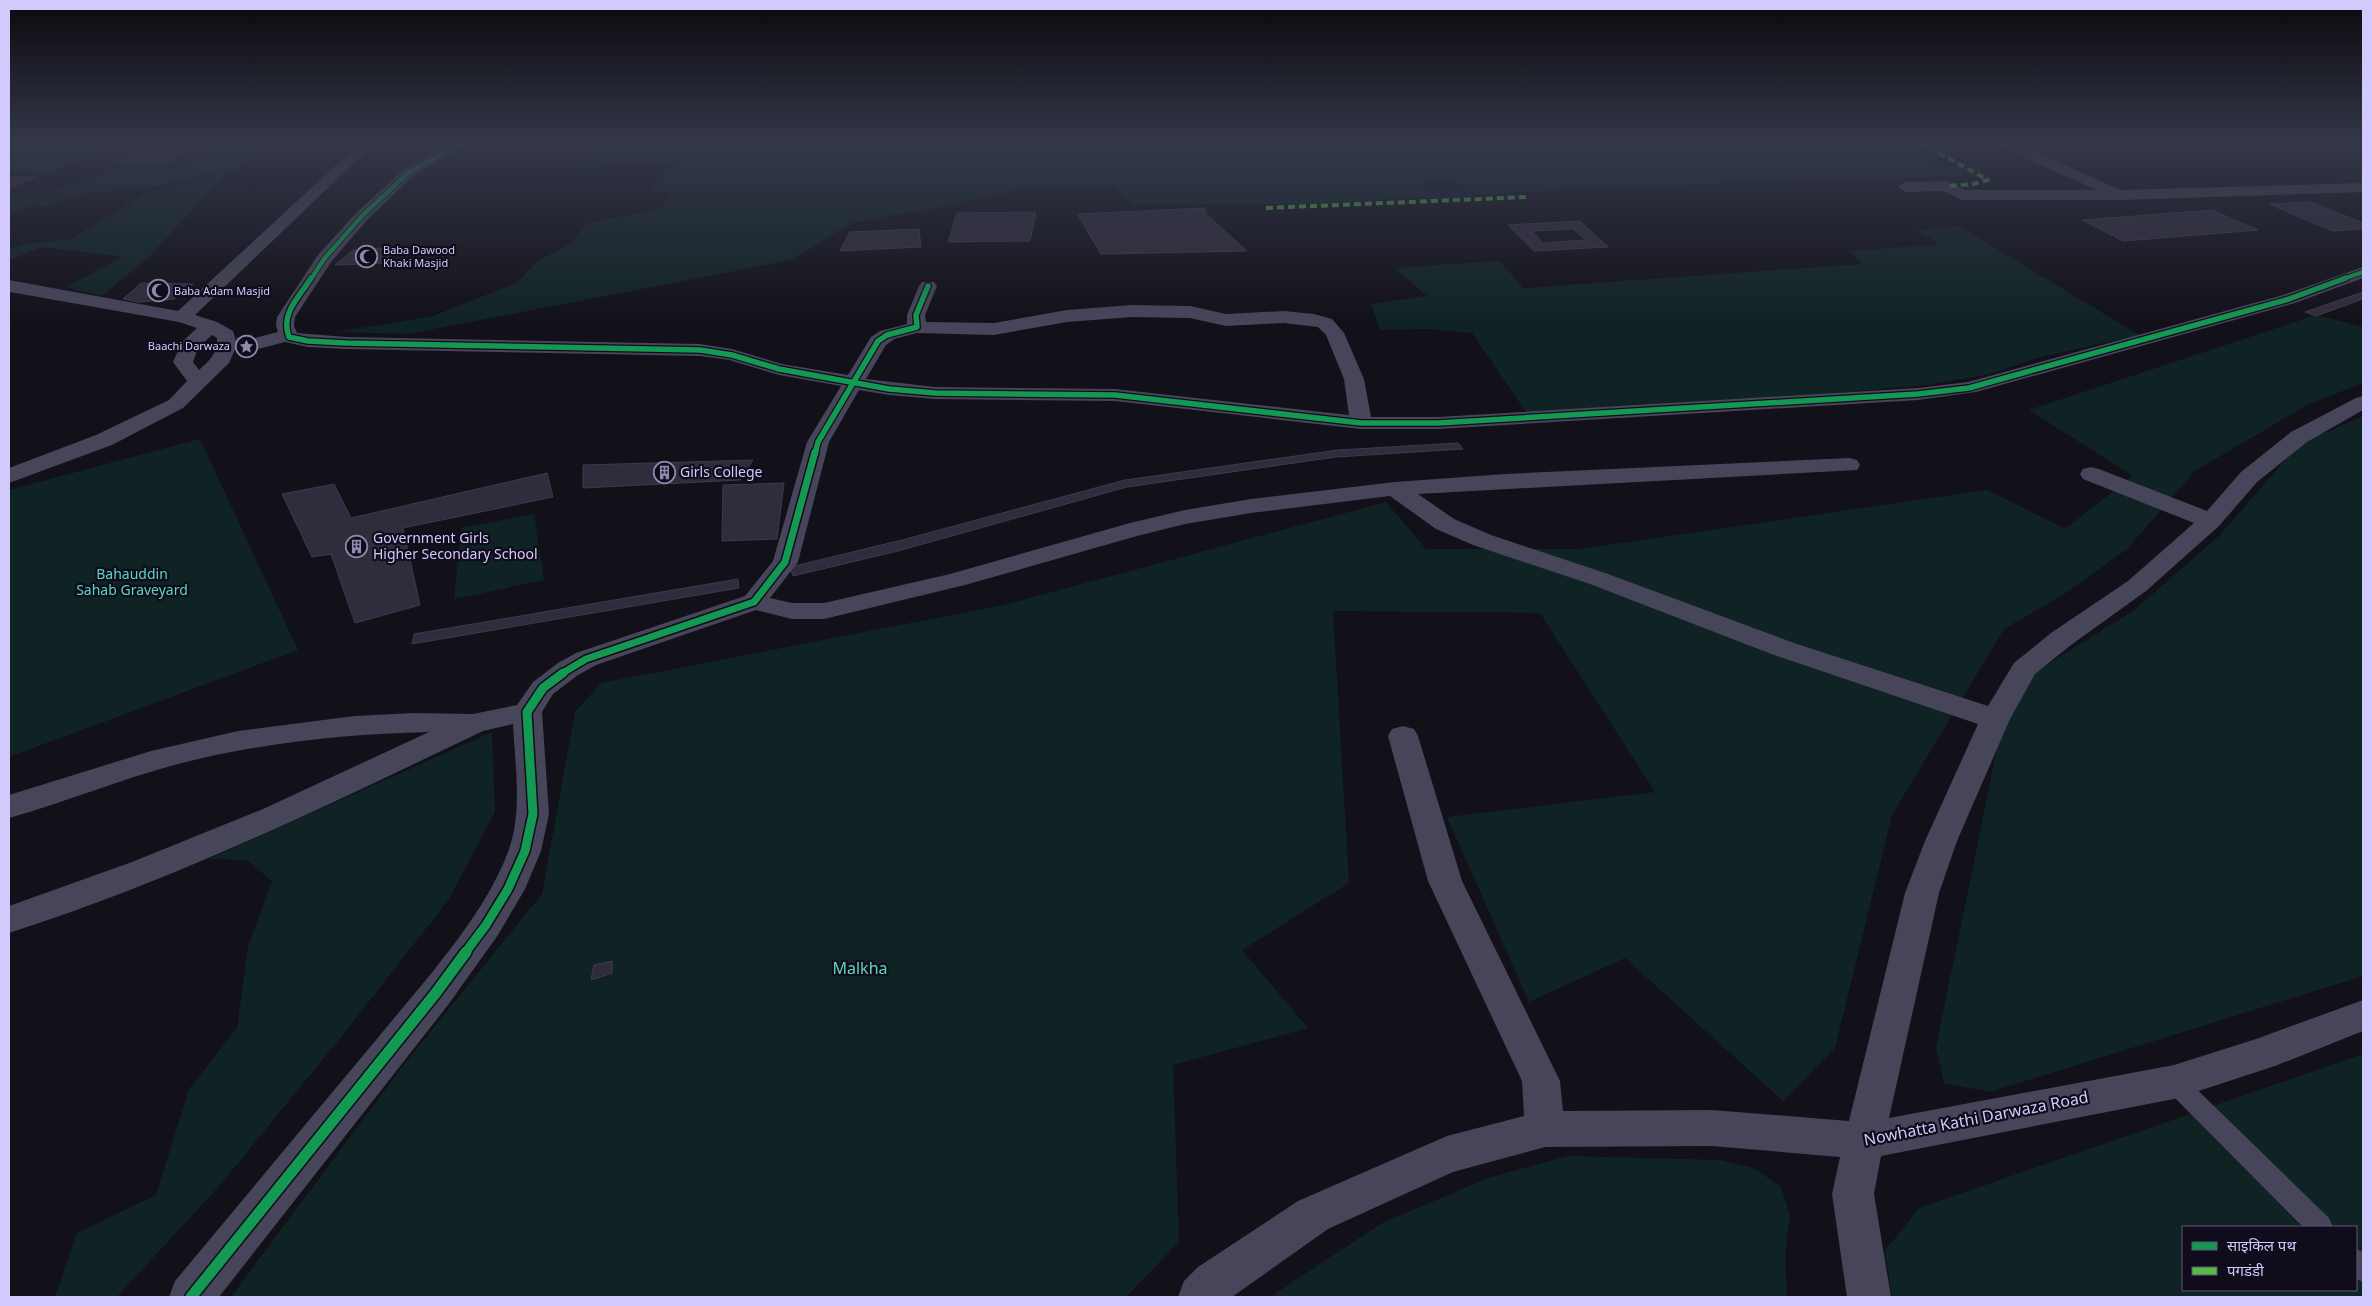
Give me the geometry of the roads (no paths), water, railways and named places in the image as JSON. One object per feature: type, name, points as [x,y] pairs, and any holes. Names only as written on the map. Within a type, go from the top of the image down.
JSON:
[{"type":"street","points":[[182,317],[305,202]]},
{"type":"street","points":[[377,202],[324,259],[286,317],[285,326],[289,337],[303,340],[346,343],[700,350],[732,355],[779,368],[852,384],[889,389],[935,392],[1115,395],[1361,423],[1448,423],[1918,394],[1969,388],[2289,299],[2363,272]]},
{"type":"street","points":[[917,327],[916,315],[928,286]]},
{"type":"street","points":[[11,288],[182,317],[210,326],[226,335],[227,344],[239,347]]},
{"type":"street","points":[[754,602],[785,562],[818,442],[852,384],[882,338],[917,327],[994,329],[1067,316],[1132,311],[1190,312],[1226,320],[1284,317],[1314,320],[1325,323],[1335,333],[1354,379],[1361,423]]},
{"type":"street","points":[[199,383],[183,362],[189,346],[210,326]]},
{"type":"street","points":[[9,476],[104,440],[143,422],[176,404],[222,359],[239,347],[288,335]]},
{"type":"street","points":[[1869,1297],[1853,1194],[1864,1141],[1922,893],[1940,840],[1995,719],[2024,669],[2061,639],[2137,586],[2211,520],[2249,477],[2299,437],[2363,402]]},
{"type":"street","points":[[191,1297],[435,994],[486,925],[508,888],[525,851],[533,814],[527,712],[543,688],[586,659],[754,602],[792,611],[824,611],[956,580],[1130,530],[1185,517],[1251,506],[1395,489],[1574,477],[1849,465]]},
{"type":"street","points":[[2090,474],[2211,520]]},
{"type":"street","points":[[1395,489],[1445,524],[1482,540],[1599,579],[1784,648],[1995,719]]},
{"type":"street","points":[[9,808],[152,762],[237,741],[349,725],[422,722],[475,723],[527,712]]},
{"type":"street","points":[[9,920],[144,871],[274,817],[475,723]]},
{"type":"street","points":[[1403,736],[1445,880],[1541,1081],[1545,1129]]},
{"type":"street","name":"Nowhatta Kathi Darwaza Road","points":[[1200,1297],[1214,1283],[1313,1215],[1447,1155],[1545,1129],[1712,1128],[1864,1141],[2108,1093],[2174,1082],[2261,1054],[2363,1015]]},
{"type":"lane","points":[[2174,1082],[2319,1226]]},
{"type":"tunnel","points":[[238,348],[254,344]]},
{"type":"place","name":"Baba Dawood Khaki Masjid","points":[[367,256]]},
{"type":"place","name":"Baba Adam Masjid","points":[[158,291]]},
{"type":"place","name":"Baachi Darwaza","points":[[246,346]]},
{"type":"place","name":"Girls College","points":[[664,472]]},
{"type":"place","name":"Government Girls Higher Secondary School","points":[[357,546]]},
{"type":"park label","name":"Bahauddin Sahab Graveyard","points":[[132,582]]},
{"type":"park label","name":"Malkha","points":[[860,968]]}]
